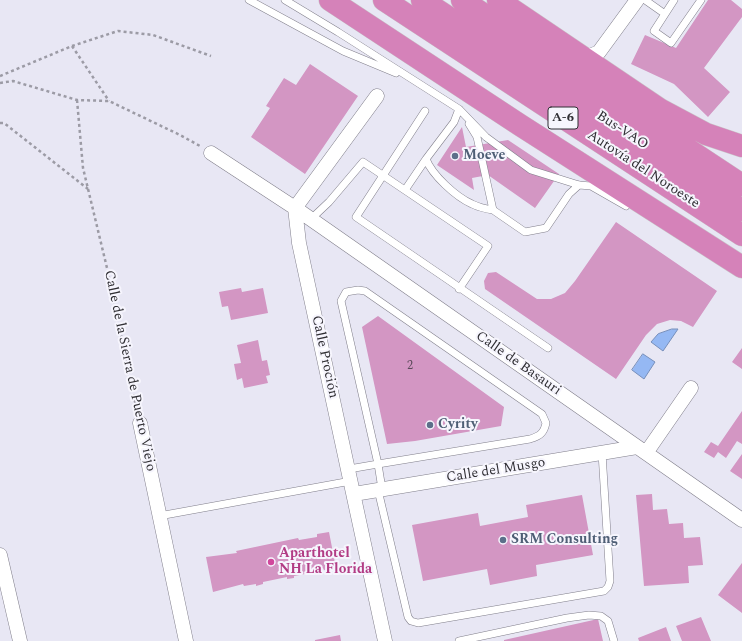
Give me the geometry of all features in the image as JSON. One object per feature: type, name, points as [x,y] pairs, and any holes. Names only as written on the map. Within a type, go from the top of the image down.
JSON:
[{"type":"highway","points":[[330,0],[526,129],[742,267]]},
{"type":"highway","points":[[349,0],[497,98],[742,254]]},
{"type":"highway","name":"Autovía del Noroeste","points":[[384,0],[742,235]]},
{"type":"highway","name":"Bus-VAO","points":[[422,0],[742,210]]},
{"type":"highway","points":[[462,0],[742,185]]},
{"type":"highway","points":[[498,0],[616,82],[694,129],[742,146]]},
{"type":"street","points":[[574,52],[584,56],[596,54],[617,29],[636,0]]},
{"type":"street","points":[[295,208],[376,96]]},
{"type":"street","name":"Calle de Basauri","points":[[211,153],[311,219],[742,520]]},
{"type":"street","name":"Calle Proción","points":[[295,208],[299,243],[386,641]]},
{"type":"street","points":[[642,450],[691,388]]},
{"type":"street","name":"Calle de la Sierra de Puerto Viejo","points":[[140,423],[186,641]]},
{"type":"street","name":"Calle del Musgo","points":[[352,482],[380,490],[602,453],[642,450]]},
{"type":"street","points":[[0,555],[20,641]]},
{"type":"lane","points":[[249,0],[343,51],[410,79]]},
{"type":"lane","points":[[285,0],[459,109],[486,137],[531,170],[579,185],[591,186],[632,209]]},
{"type":"lane","points":[[645,0],[665,14]]},
{"type":"lane","points":[[674,0],[654,31],[672,43],[701,0]]},
{"type":"lane","points":[[405,190],[454,122],[459,109]]},
{"type":"lane","points":[[459,109],[477,137],[493,210]]},
{"type":"lane","points":[[426,112],[356,217],[548,348]]},
{"type":"lane","points":[[426,159],[429,167],[451,189],[472,204],[493,210],[525,232],[546,228],[569,194],[579,185]]},
{"type":"lane","points":[[311,219],[329,202],[363,162],[488,246],[459,288]]},
{"type":"lane","points":[[666,228],[742,271]]},
{"type":"lane","points":[[159,516],[352,482],[378,464],[530,439],[542,433],[546,423],[542,414],[365,292],[351,290],[342,296],[341,301],[378,464],[380,490],[408,617],[411,620],[418,623],[604,591],[608,587],[610,581],[602,453]]},
{"type":"lane","points":[[459,641],[566,618],[588,615],[601,616],[608,621],[614,641]]},
{"type":"path","points":[[0,76],[72,46],[118,31],[153,35],[211,56]]},
{"type":"path","points":[[72,46],[109,101]]},
{"type":"path","points":[[0,83],[13,81],[77,100],[109,101],[180,135],[211,153]]},
{"type":"path","name":"Calle de la Sierra de Puerto Viejo","points":[[77,100],[83,168],[107,268],[140,423]]},
{"type":"path","points":[[0,123],[4,123],[89,189]]},
{"type":"water","points":[[672,329],[678,329],[663,351],[651,342],[658,334]]},
{"type":"water","points":[[643,354],[655,362],[644,379],[632,370]]},
{"type":"building","points":[[708,0],[731,0],[742,9],[742,17],[704,68],[730,92],[708,117],[674,84],[631,64],[645,35],[676,48]]},
{"type":"building","points":[[310,64],[358,96],[305,174],[251,137],[270,108],[266,106],[284,78],[296,85]]},
{"type":"building","points":[[462,127],[466,147],[508,140],[559,174],[535,208],[488,175],[472,178],[474,190],[437,165]]},
{"type":"building","points":[[616,222],[717,291],[693,327],[681,321],[670,320],[657,324],[646,335],[616,379],[485,289],[484,281],[488,273],[496,272],[537,299],[551,299],[565,293]]},
{"type":"building","points":[[241,288],[242,292],[263,288],[268,313],[231,320],[228,306],[222,307],[219,292]]},
{"type":"building","points":[[378,316],[504,407],[501,426],[415,441],[387,444],[362,327]]},
{"type":"building","points":[[258,340],[262,361],[267,360],[270,375],[266,376],[268,383],[244,388],[242,378],[237,380],[234,364],[241,363],[237,345]]},
{"type":"building","points":[[742,348],[742,369],[732,362]]},
{"type":"building","points":[[742,411],[742,444],[737,441],[726,458],[718,452],[714,458],[704,452],[711,442],[718,446]]},
{"type":"building","points":[[742,454],[742,479],[730,471]]},
{"type":"building","points":[[652,494],[653,510],[667,509],[669,524],[683,523],[684,538],[700,537],[703,565],[688,566],[689,583],[644,586],[636,495]]},
{"type":"building","name":"SRM Consulting","points":[[582,495],[593,555],[536,565],[537,576],[490,585],[487,569],[423,581],[412,525],[478,513],[480,526],[528,517],[526,505]]},
{"type":"building","name":"Aparthotel NH La Florida","points":[[329,532],[336,568],[324,570],[323,568],[305,571],[305,574],[294,576],[294,578],[287,579],[287,577],[263,582],[263,584],[256,586],[256,584],[244,586],[243,584],[213,592],[206,557],[237,553],[236,551],[298,538],[299,540],[317,537],[317,534]]},
{"type":"building","points":[[742,563],[742,613],[718,595]]},
{"type":"building","points":[[701,617],[711,641],[682,641],[676,626]]},
{"type":"building","points":[[598,619],[603,641],[504,641],[504,640]]},
{"type":"building","points":[[666,627],[671,641],[639,641],[638,638]]},
{"type":"building","points":[[340,635],[341,641],[315,641],[315,640]]},
{"type":"place","name":"Moeve","points":[[455,156]]},
{"type":"place","name":"Cyrity","points":[[430,425]]},
{"type":"place","name":"SRM Consulting","points":[[503,540]]},
{"type":"place","name":"Aparthotel NH La Florida","points":[[271,562]]}]
